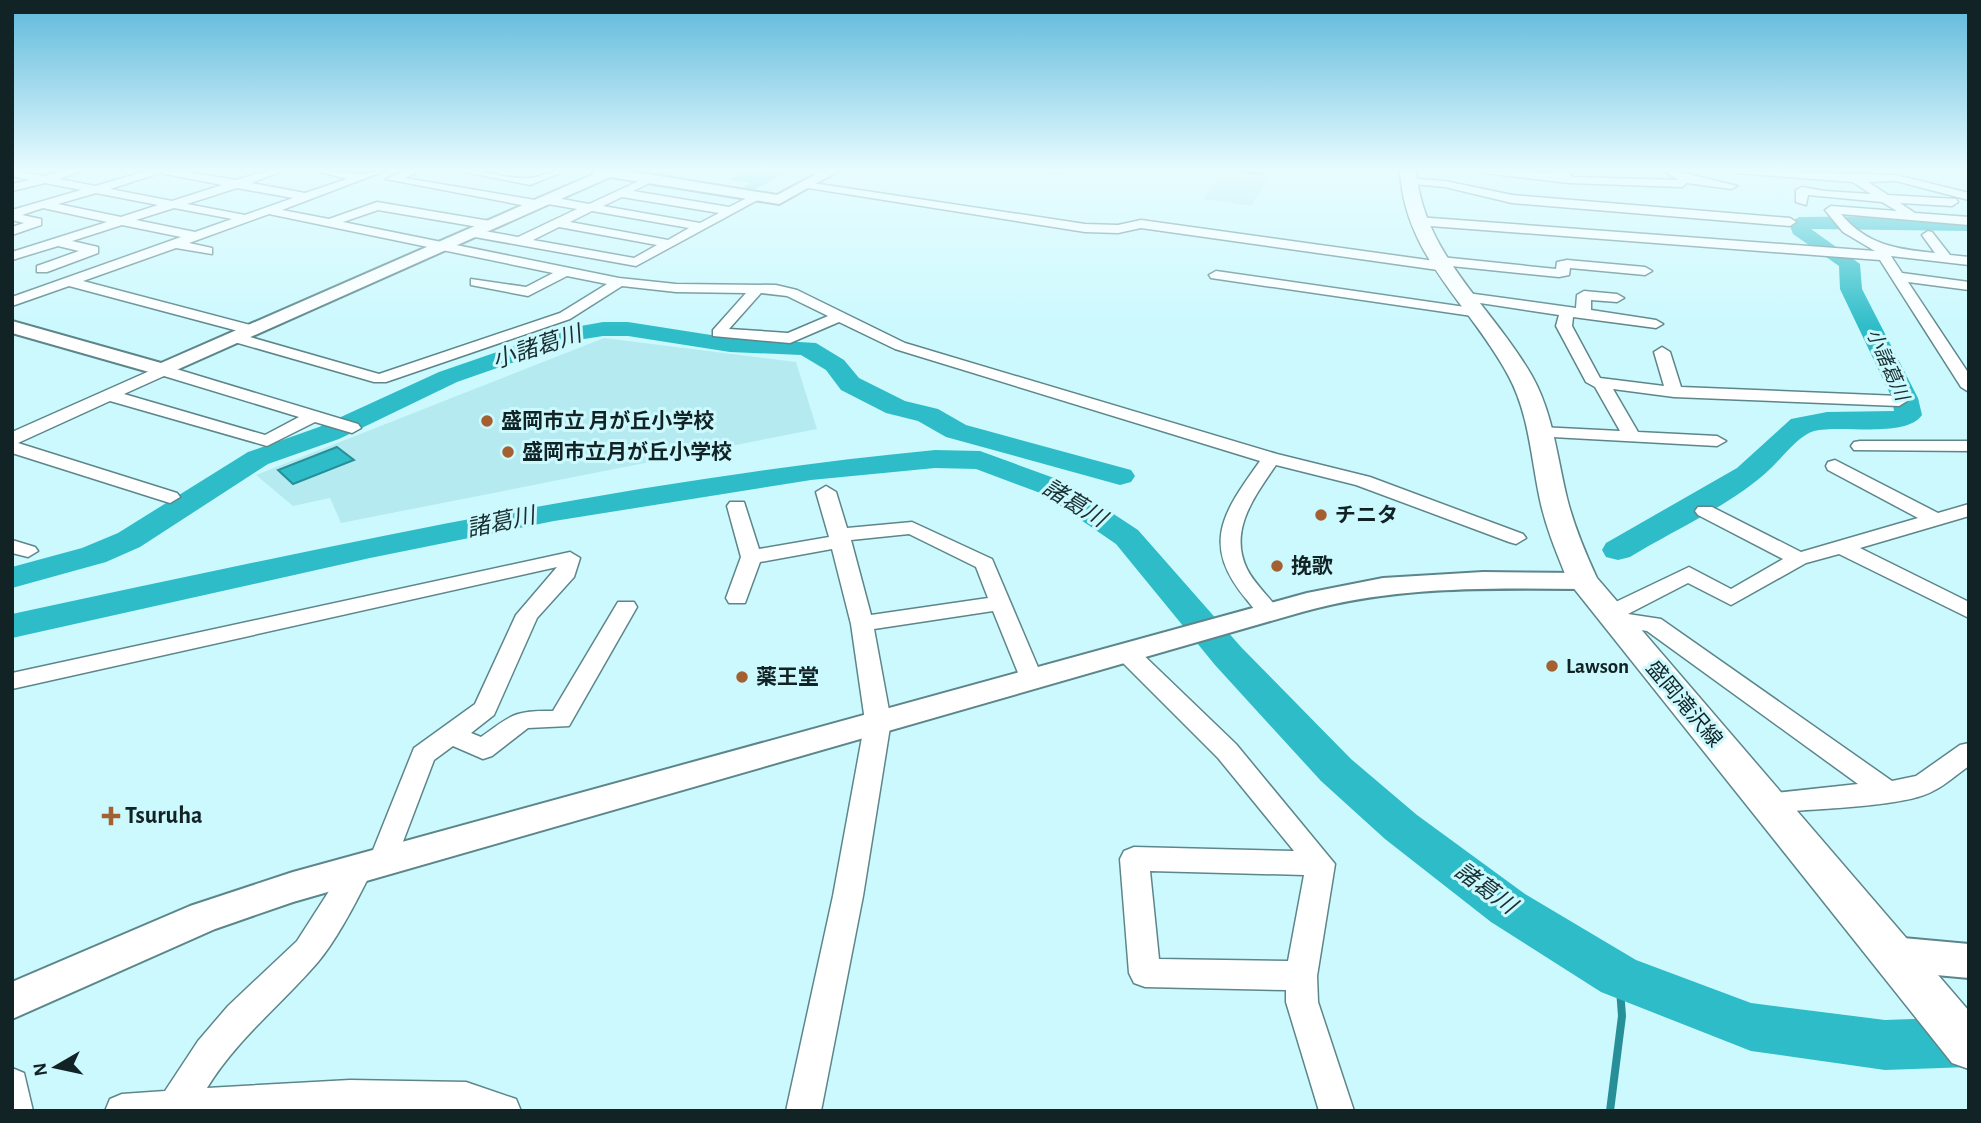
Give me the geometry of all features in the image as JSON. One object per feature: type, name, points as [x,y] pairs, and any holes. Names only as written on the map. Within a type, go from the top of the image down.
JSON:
[{"type":"main road","name":"盛岡滝沢線","points":[[1418,222],[1443,264],[1521,377],[1540,432],[1558,517],[1583,581],[1969,1047]]},
{"type":"street","points":[[12,231],[36,222]]},
{"type":"street","points":[[12,259],[116,222]]},
{"type":"street","points":[[127,222],[194,236]]},
{"type":"street","points":[[12,302],[231,222]]},
{"type":"street","points":[[332,222],[619,282],[676,288],[757,289],[792,293],[900,346],[1271,458],[1363,481],[1516,538]]},
{"type":"street","points":[[475,222],[490,225]]},
{"type":"street","points":[[13,440],[163,370],[496,222]]},
{"type":"street","points":[[675,222],[702,227]]},
{"type":"street","points":[[473,233],[636,262],[710,222]]},
{"type":"street","points":[[1049,222],[1085,228],[1118,229],[1141,224],[1443,264],[1559,273],[1564,272],[1562,265],[1567,264],[1645,271]]},
{"type":"street","points":[[1437,222],[1969,261]]},
{"type":"street","points":[[1841,222],[1884,253],[1969,387]]},
{"type":"street","points":[[520,241],[558,223],[670,244]]},
{"type":"street","points":[[1928,235],[1946,259]]},
{"type":"street","points":[[42,269],[93,250],[57,242]]},
{"type":"street","points":[[173,244],[207,251]]},
{"type":"street","points":[[12,259],[74,280],[253,330]]},
{"type":"street","points":[[476,282],[527,292],[567,270]]},
{"type":"street","points":[[1216,275],[1473,305],[1530,300],[1567,312],[1656,324]]},
{"type":"street","points":[[1898,277],[1969,286]]},
{"type":"street","points":[[236,338],[380,379],[565,316],[619,282]]},
{"type":"street","points":[[757,289],[718,333],[790,338],[838,317]]},
{"type":"street","points":[[1583,314],[1584,295],[1617,298]]},
{"type":"street","points":[[1567,312],[1564,326],[1594,382],[1674,391],[1899,401]]},
{"type":"street","points":[[12,327],[346,426]]},
{"type":"street","points":[[1662,352],[1674,391]]},
{"type":"street","points":[[1601,383],[1632,437]]},
{"type":"street","points":[[109,395],[267,441],[314,416]]},
{"type":"street","points":[[1540,432],[1717,441]]},
{"type":"street","points":[[13,440],[170,498]]},
{"type":"street","points":[[1860,446],[1969,446]]},
{"type":"street","points":[[1262,614],[1233,564],[1228,543],[1230,523],[1271,458]]},
{"type":"street","points":[[1835,466],[1871,488],[1889,494],[1934,519]]},
{"type":"street","points":[[803,1111],[848,896],[878,721],[863,624],[826,492]]},
{"type":"street","points":[[737,506],[751,556],[737,598]]},
{"type":"street","points":[[1611,616],[1689,574],[1731,598],[1799,559],[1969,510]]},
{"type":"street","points":[[1705,511],[1799,559]]},
{"type":"street","points":[[751,556],[912,528],[985,564],[1031,679]]},
{"type":"street","points":[[1842,547],[1968,609]]},
{"type":"street","points":[[12,681],[570,558],[565,572],[527,615],[485,709],[423,755],[371,864],[308,951],[210,1052],[176,1106]]},
{"type":"street","points":[[12,1001],[203,917],[371,864],[1340,593],[1383,586],[1487,580],[1583,581]]},
{"type":"street","points":[[863,624],[1001,603]]},
{"type":"street","points":[[450,734],[484,749],[523,719],[560,720],[626,607]]},
{"type":"street","points":[[1611,616],[1653,624],[1888,792]]},
{"type":"street","points":[[1129,651],[1227,751],[1321,864],[1301,976],[1302,1002],[1338,1111]]},
{"type":"street","points":[[1766,802],[1888,792],[1923,785],[1969,752]]},
{"type":"street","points":[[1301,976],[1145,973],[1134,859],[1321,864]]},
{"type":"street","points":[[1903,967],[1969,961]]},
{"type":"street","points":[[12,1085],[16,1111]]},
{"type":"street","points":[[122,1111],[176,1106],[346,1104],[466,1099],[503,1111]]},
{"type":"shaded area","name":"盛岡市立月が丘小学校","points":[[604,338],[796,362],[817,429],[341,523],[330,498],[293,506],[256,475]]},
{"type":"shaded area","points":[[337,447],[354,460],[293,484],[278,470]]},
{"type":"waterway","name":"小諸葛川","points":[[1618,550],[1748,474],[1801,425],[1827,420],[1903,419],[1908,415],[1905,398],[1851,289],[1849,264],[1800,230],[1799,223],[1855,222]]},
{"type":"waterway","name":"小諸葛川","points":[[1904,222],[1969,225]]},
{"type":"waterway","name":"小諸葛川","points":[[12,578],[94,555],[129,540],[258,458],[329,433],[448,377],[573,334],[603,329],[628,329],[730,345],[807,348],[835,365],[850,384],[896,407],[928,415],[956,431],[1120,476]]},
{"type":"waterway","name":"諸葛川","points":[[12,626],[370,548],[554,512],[811,471],[935,459],[980,460],[1054,488],[1127,537],[1228,656],[1336,770],[1401,827],[1508,908],[1619,976],[1751,1027],[1885,1045],[1969,1042]]},
{"type":"waterway","points":[[1610,1111],[1622,1016],[1619,976]]},
{"type":"place","name":"盛岡市立 月が丘小学校","points":[[487,421]]},
{"type":"place","name":"盛岡市立月が丘小学校","points":[[508,452]]},
{"type":"place","name":"チニタ","points":[[1321,515]]},
{"type":"place","name":"挽歌","points":[[1277,566]]},
{"type":"place","name":"Lawson","points":[[1552,666]]},
{"type":"place","name":"薬王堂","points":[[742,677]]},
{"type":"place","name":"Tsuruha","points":[[111,816]]}]
